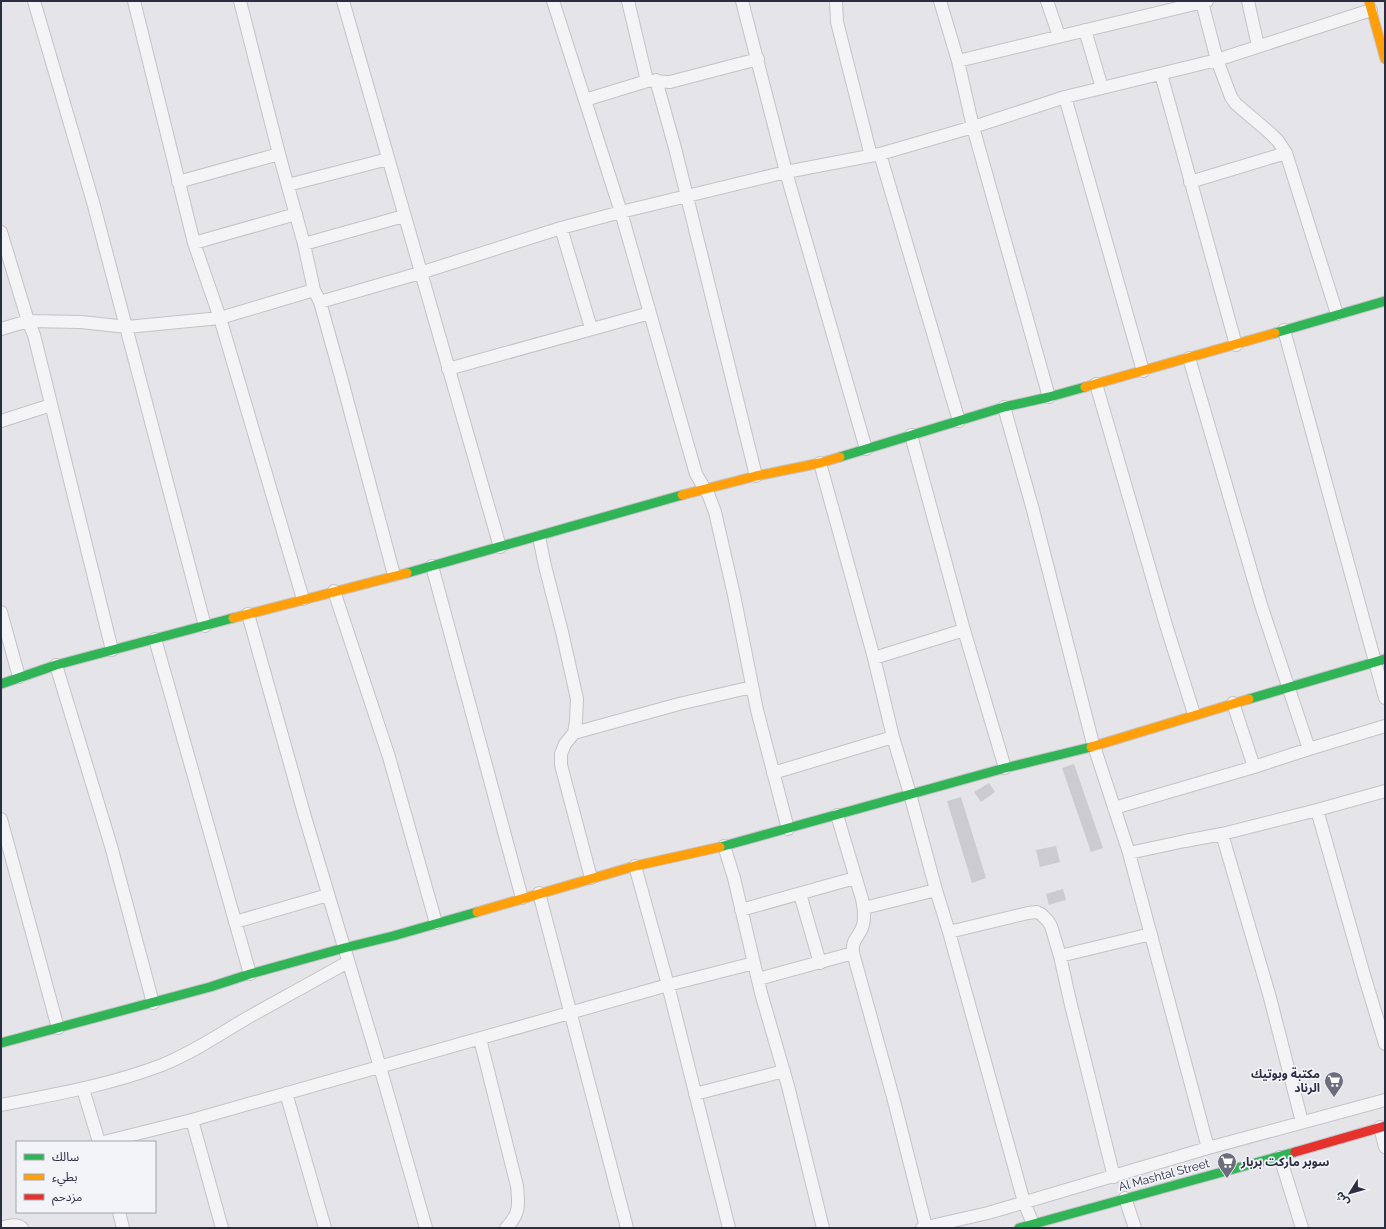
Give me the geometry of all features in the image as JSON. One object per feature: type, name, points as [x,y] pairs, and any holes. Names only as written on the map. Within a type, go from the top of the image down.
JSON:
[{"type":"street","points":[[34,1],[93,202],[205,626]]},
{"type":"street","points":[[134,1],[194,243],[220,318],[303,599]]},
{"type":"street","points":[[240,1],[279,154],[304,244],[314,290],[320,302],[394,576]]},
{"type":"street","points":[[343,1],[500,547]]},
{"type":"street","points":[[553,1],[621,212],[696,474],[712,502],[722,540],[752,688],[788,829]]},
{"type":"street","points":[[628,1],[651,81],[675,148],[756,476]]},
{"type":"street","points":[[742,1],[786,172],[866,449]]},
{"type":"street","points":[[836,1],[837,22],[876,155],[959,421]]},
{"type":"street","points":[[940,1],[958,61],[973,127],[1049,397]]},
{"type":"street","points":[[1047,1],[1059,36]]},
{"type":"street","points":[[1248,1],[1258,46]]},
{"type":"street","points":[[958,61],[1205,2],[1217,60],[1231,97],[1236,104],[1270,132],[1286,153],[1337,314]]},
{"type":"street","points":[[320,302],[420,273],[561,228],[786,172],[876,155],[973,127],[1065,97],[1217,60],[1370,5],[1385,59]]},
{"type":"street","points":[[1085,30],[1102,88]]},
{"type":"street","points":[[585,100],[651,81],[670,82],[758,59]]},
{"type":"street","points":[[1161,74],[1236,345]]},
{"type":"street","points":[[1065,97],[1143,371]]},
{"type":"street","points":[[1190,182],[1286,153]]},
{"type":"street","points":[[178,182],[279,154]]},
{"type":"street","points":[[288,185],[388,159]]},
{"type":"street","points":[[194,243],[296,214]]},
{"type":"street","points":[[304,244],[404,216]]},
{"type":"street","points":[[561,228],[591,328]]},
{"type":"street","points":[[1,232],[6,263],[34,335],[112,650]]},
{"type":"street","points":[[1,329],[28,321],[81,322],[127,327],[220,318],[314,290]]},
{"type":"street","points":[[1,684],[56,665],[539,537],[705,489],[820,462],[1004,407],[1049,397],[1143,371],[1385,301]]},
{"type":"street","points":[[448,369],[591,328],[650,313]]},
{"type":"street","points":[[1284,330],[1380,660],[1385,698]]},
{"type":"street","points":[[1189,358],[1261,605],[1309,749]]},
{"type":"street","points":[[1096,384],[1166,625],[1194,714]]},
{"type":"street","points":[[1,421],[51,405]]},
{"type":"street","points":[[1004,407],[1033,510],[1094,746],[1129,853],[1208,1148]]},
{"type":"street","points":[[911,435],[964,630],[1005,768]]},
{"type":"street","points":[[820,462],[874,658],[893,736],[936,890],[1024,1202],[1033,1224]]},
{"type":"street","points":[[539,537],[544,566],[562,632],[577,699],[574,733],[565,744],[561,754],[561,765],[591,878]]},
{"type":"street","points":[[432,566],[522,898]]},
{"type":"street","points":[[334,591],[389,757],[436,923]]},
{"type":"street","points":[[1,612],[19,677]]},
{"type":"street","points":[[248,614],[328,895],[380,1067],[426,1228]]},
{"type":"street","points":[[874,658],[964,630]]},
{"type":"street","points":[[155,639],[250,974]]},
{"type":"street","points":[[1,1043],[154,1003],[250,974],[393,936],[635,866],[724,846],[1005,768],[1094,746],[1194,714],[1288,688],[1380,660]]},
{"type":"street","points":[[56,665],[111,846],[154,1003]]},
{"type":"street","points":[[574,733],[679,704],[752,688]]},
{"type":"street","points":[[1232,703],[1254,767]]},
{"type":"street","points":[[1114,808],[1254,767],[1385,726]]},
{"type":"street","points":[[773,773],[893,736]]},
{"type":"street","points":[[1129,853],[1222,834],[1385,791]]},
{"type":"street","points":[[1317,810],[1385,1044]]},
{"type":"street","points":[[837,815],[864,908],[863,926],[852,945],[853,953],[893,1097],[924,1228],[988,1213],[1208,1148],[1385,1100]]},
{"type":"street","points":[[1,819],[58,1028]]},
{"type":"street","points":[[1222,834],[1269,994],[1302,1122]]},
{"type":"street","points":[[724,846],[734,878],[758,979],[784,1071],[823,1228]]},
{"type":"street","points":[[635,866],[668,986],[729,1228]]},
{"type":"street","points":[[741,910],[855,878]]},
{"type":"street","points":[[864,908],[936,890]]},
{"type":"street","points":[[540,893],[570,1013],[628,1228]]},
{"type":"street","points":[[800,894],[820,963]]},
{"type":"street","points":[[235,922],[328,895]]},
{"type":"street","points":[[949,932],[1028,912],[1037,912],[1048,921],[1060,956],[1114,1177]]},
{"type":"street","points":[[1060,956],[1151,934]]},
{"type":"street","points":[[758,979],[853,953]]},
{"type":"street","points":[[1,1105],[83,1089],[140,1073],[164,1064],[186,1054],[268,1006],[348,962]]},
{"type":"street","points":[[108,1141],[192,1120],[570,1013],[754,963]]},
{"type":"street","points":[[480,1039],[517,1186],[519,1206],[514,1220],[506,1228]]},
{"type":"street","points":[[695,1094],[784,1071]]},
{"type":"street","points":[[83,1089],[99,1141]]},
{"type":"street","points":[[286,1093],[325,1228]]},
{"type":"street","points":[[192,1120],[222,1228]]},
{"type":"street","points":[[1382,1127],[1385,1147]]},
{"type":"street","name":"Al Mashtal Street","points":[[1019,1228],[1033,1224],[1055,1223],[1125,1198],[1382,1127]]},
{"type":"street","points":[[1280,1156],[1302,1228]]},
{"type":"street","points":[[1125,1198],[1135,1228]]},
{"type":"street","points":[[119,1213],[123,1228]]},
{"type":"street","points":[[1,1228],[11,1225],[20,1226],[22,1228]]},
{"type":"building","points":[[1074,764],[1103,848],[1091,852],[1062,768]]},
{"type":"building","points":[[989,783],[995,792],[981,802],[974,792]]},
{"type":"building","points":[[961,797],[986,878],[972,883],[947,801]]},
{"type":"building","points":[[1056,846],[1060,862],[1040,867],[1036,850]]},
{"type":"building","points":[[1063,889],[1066,900],[1049,905],[1046,894]]},
{"type":"traffic: fast","points":[[1275,333],[1385,301]]},
{"type":"traffic: fast","points":[[840,457],[1004,407],[1085,387]]},
{"type":"traffic: fast","points":[[407,573],[682,495]]},
{"type":"traffic: fast","points":[[1,684],[56,665],[233,618]]},
{"type":"traffic: fast","points":[[1249,699],[1385,659]]},
{"type":"traffic: fast","points":[[720,847],[1005,768],[1091,747]]},
{"type":"traffic: fast","points":[[1,1043],[210,987],[250,974],[477,912]]},
{"type":"traffic: fast","points":[[1019,1228],[1295,1152]]},
{"type":"traffic: slow","points":[[1369,1],[1385,59]]},
{"type":"traffic: slow","points":[[1085,387],[1275,333]]},
{"type":"traffic: slow","points":[[682,495],[840,457]]},
{"type":"traffic: slow","points":[[233,618],[407,573]]},
{"type":"traffic: slow","points":[[1091,747],[1249,699]]},
{"type":"traffic: slow","points":[[477,912],[635,866],[720,847]]},
{"type":"traffic: jam","points":[[1295,1152],[1385,1126]]},
{"type":"place","name":"مكتبة وبوتيك الرناد","points":[[1334,1098]]},
{"type":"place","name":"سوبر ماركت بربار","points":[[1227,1179]]}]
